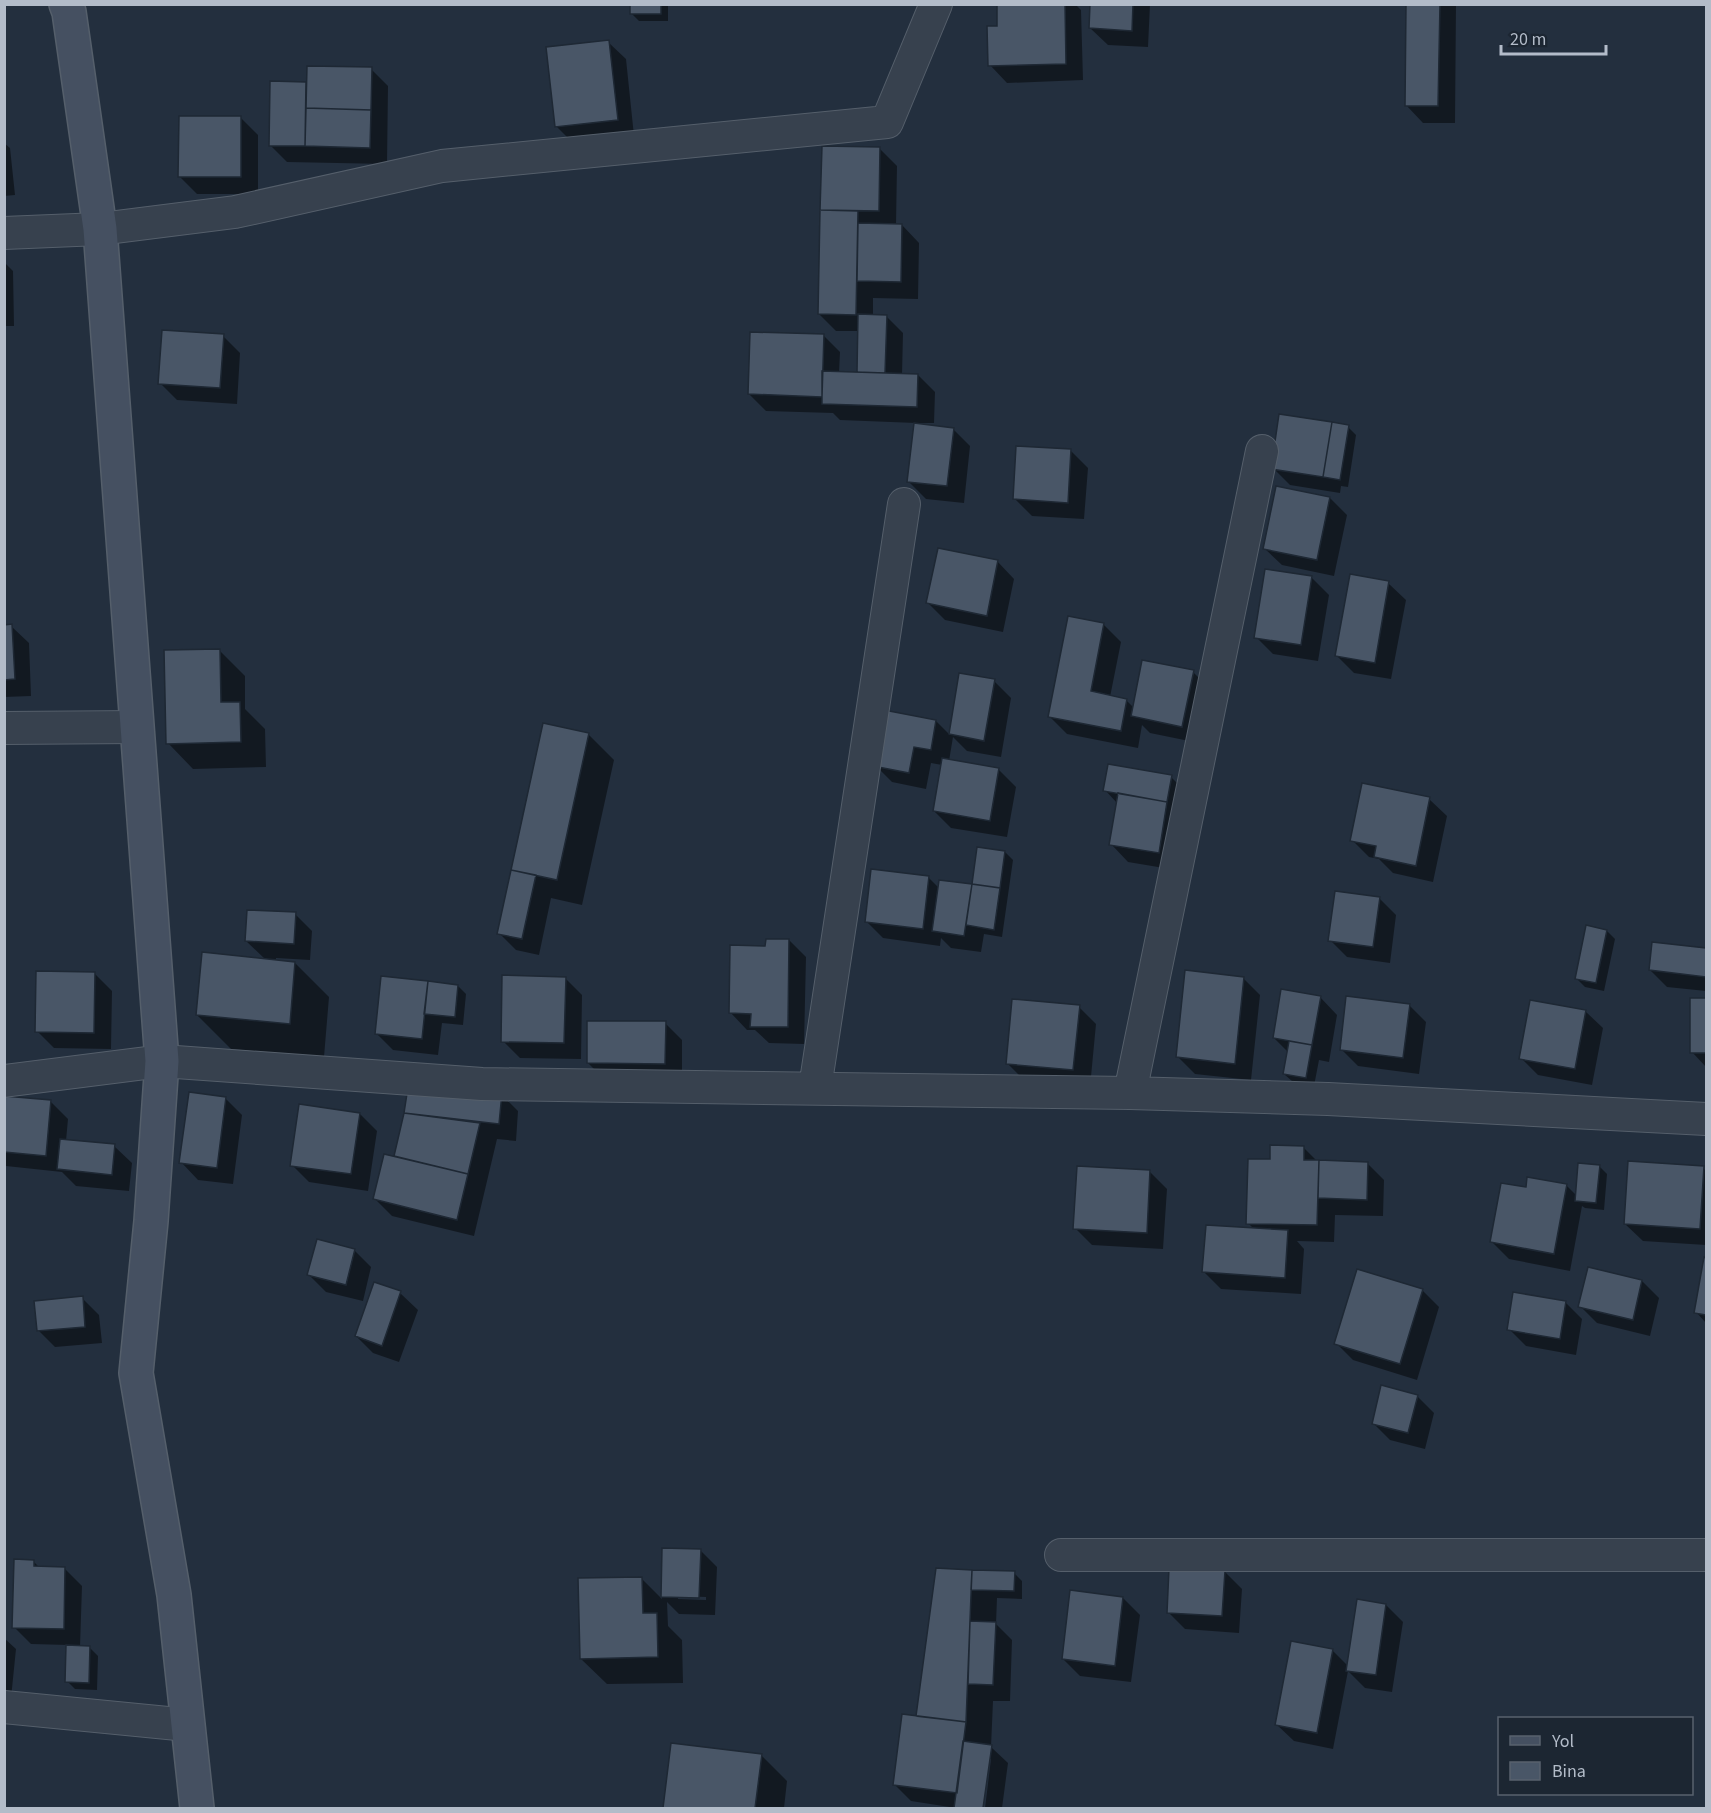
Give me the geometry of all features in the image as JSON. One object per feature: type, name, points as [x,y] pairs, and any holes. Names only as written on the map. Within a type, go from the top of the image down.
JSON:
[{"type":"street","points":[[66,4],[99,229],[162,1061],[151,1221],[136,1373],[174,1595],[197,1809]]},
{"type":"street","points":[[4,233],[99,229],[235,212],[442,166],[887,122],[936,4]]},
{"type":"street","points":[[1130,1093],[1262,451]]},
{"type":"street","points":[[815,1088],[904,504]]},
{"type":"street","points":[[4,728],[137,727]]},
{"type":"street","points":[[4,1081],[162,1061],[482,1084],[1130,1093],[1328,1099],[1707,1119]]},
{"type":"street","points":[[1061,1556],[1707,1555]]},
{"type":"street","points":[[4,1707],[188,1725]]},
{"type":"building","points":[[630,4],[661,4],[661,14],[630,14]]},
{"type":"building","points":[[997,4],[1065,4],[1066,64],[988,66],[987,26],[997,26]]},
{"type":"building","points":[[1090,4],[1133,4],[1132,31],[1089,28]]},
{"type":"building","points":[[1406,4],[1440,4],[1438,106],[1405,106]]},
{"type":"building","points":[[609,40],[618,120],[555,127],[546,47]]},
{"type":"building","points":[[307,66],[372,67],[371,110],[306,108]]},
{"type":"building","points":[[270,81],[306,82],[305,146],[269,146]]},
{"type":"building","points":[[306,108],[371,110],[370,148],[305,146]]},
{"type":"building","points":[[179,116],[241,116],[241,177],[178,177]]},
{"type":"building","points":[[822,146],[880,147],[879,211],[820,210]]},
{"type":"building","points":[[820,210],[858,211],[856,315],[818,314]]},
{"type":"building","points":[[858,223],[902,224],[901,282],[857,281]]},
{"type":"building","points":[[858,314],[887,315],[885,373],[857,372]]},
{"type":"building","points":[[162,330],[224,334],[220,388],[158,384]]},
{"type":"building","points":[[750,332],[824,334],[822,397],[748,394]]},
{"type":"building","points":[[822,371],[918,374],[917,407],[822,404]]},
{"type":"building","points":[[1279,414],[1332,422],[1323,477],[1271,469]]},
{"type":"building","points":[[1332,422],[1349,425],[1340,480],[1323,477]]},
{"type":"building","points":[[914,423],[954,428],[947,486],[907,482]]},
{"type":"building","points":[[1016,446],[1071,449],[1068,503],[1013,499]]},
{"type":"building","points":[[1276,486],[1330,497],[1317,560],[1263,549]]},
{"type":"building","points":[[938,548],[998,560],[987,616],[926,603]]},
{"type":"building","points":[[1265,569],[1312,576],[1301,645],[1254,638]]},
{"type":"building","points":[[1350,574],[1389,581],[1375,663],[1335,656]]},
{"type":"building","points":[[1068,616],[1104,623],[1091,691],[1127,699],[1121,731],[1048,717]]},
{"type":"building","points":[[12,624],[15,679],[4,680],[4,625]]},
{"type":"building","points":[[220,649],[221,702],[240,702],[241,742],[166,744],[164,650]]},
{"type":"building","points":[[1142,660],[1194,670],[1182,727],[1131,716]]},
{"type":"building","points":[[959,673],[995,679],[984,741],[949,734]]},
{"type":"building","points":[[884,710],[936,720],[931,750],[914,747],[909,773],[873,766]]},
{"type":"building","points":[[543,723],[589,733],[557,880],[511,870]]},
{"type":"building","points":[[942,758],[999,768],[990,821],[933,811]]},
{"type":"building","points":[[1108,764],[1172,775],[1167,802],[1103,791]]},
{"type":"building","points":[[1362,783],[1430,797],[1416,866],[1374,857],[1376,846],[1350,841]]},
{"type":"building","points":[[1118,793],[1167,802],[1159,853],[1109,845]]},
{"type":"building","points":[[977,847],[1005,851],[1000,888],[972,884]]},
{"type":"building","points":[[871,869],[929,876],[923,929],[865,922]]},
{"type":"building","points":[[511,870],[536,875],[522,939],[497,934]]},
{"type":"building","points":[[939,880],[972,884],[964,936],[932,931]]},
{"type":"building","points":[[972,884],[1000,888],[994,930],[966,925]]},
{"type":"building","points":[[1335,891],[1380,897],[1373,947],[1328,941]]},
{"type":"building","points":[[247,910],[296,912],[294,944],[245,941]]},
{"type":"building","points":[[1586,925],[1607,930],[1596,983],[1575,979]]},
{"type":"building","points":[[766,939],[789,939],[788,1027],[750,1027],[751,1014],[729,1013],[730,945],[765,946]]},
{"type":"building","points":[[1652,942],[1706,948],[1706,977],[1649,970]]},
{"type":"building","points":[[202,952],[295,962],[290,1024],[196,1015]]},
{"type":"building","points":[[1185,970],[1244,977],[1235,1064],[1176,1057]]},
{"type":"building","points":[[36,971],[95,972],[94,1033],[35,1032]]},
{"type":"building","points":[[502,975],[566,977],[564,1043],[501,1042]]},
{"type":"building","points":[[381,976],[428,981],[422,1039],[375,1034]]},
{"type":"building","points":[[428,981],[458,985],[455,1017],[424,1014]]},
{"type":"building","points":[[1281,989],[1321,996],[1312,1045],[1273,1038]]},
{"type":"building","points":[[1346,996],[1410,1004],[1403,1058],[1340,1050]]},
{"type":"building","points":[[1690,998],[1706,998],[1706,1053],[1690,1053]]},
{"type":"building","points":[[1012,999],[1080,1005],[1073,1070],[1006,1064]]},
{"type":"building","points":[[1530,1000],[1586,1010],[1575,1069],[1519,1059]]},
{"type":"building","points":[[587,1021],[666,1021],[665,1064],[587,1063]]},
{"type":"building","points":[[1289,1041],[1312,1045],[1306,1078],[1283,1074]]},
{"type":"building","points":[[408,1087],[502,1093],[499,1124],[404,1113]]},
{"type":"building","points":[[189,1092],[226,1097],[217,1168],[179,1163]]},
{"type":"building","points":[[4,1096],[51,1100],[46,1156],[4,1152]]},
{"type":"building","points":[[299,1104],[360,1113],[351,1174],[290,1166]]},
{"type":"building","points":[[404,1113],[480,1123],[468,1174],[394,1156]]},
{"type":"building","points":[[60,1139],[115,1144],[112,1175],[57,1169]]},
{"type":"building","points":[[1270,1145],[1304,1146],[1304,1160],[1319,1160],[1317,1225],[1246,1224],[1248,1159],[1270,1159]]},
{"type":"building","points":[[384,1154],[468,1174],[457,1220],[373,1199]]},
{"type":"building","points":[[1319,1160],[1368,1162],[1367,1200],[1318,1198]]},
{"type":"building","points":[[1628,1161],[1704,1166],[1700,1229],[1624,1224]]},
{"type":"building","points":[[1578,1163],[1600,1165],[1596,1203],[1575,1201]]},
{"type":"building","points":[[1077,1166],[1150,1170],[1147,1233],[1073,1229]]},
{"type":"building","points":[[1527,1177],[1567,1184],[1554,1254],[1490,1242],[1501,1183],[1526,1187]]},
{"type":"building","points":[[1206,1225],[1288,1230],[1285,1278],[1202,1272]]},
{"type":"building","points":[[317,1239],[355,1249],[346,1285],[307,1275]]},
{"type":"building","points":[[1704,1257],[1706,1258],[1706,1315],[1694,1313]]},
{"type":"building","points":[[1588,1267],[1642,1280],[1633,1320],[1578,1307]]},
{"type":"building","points":[[1357,1269],[1423,1289],[1400,1364],[1334,1344]]},
{"type":"building","points":[[374,1282],[401,1291],[382,1346],[355,1336]]},
{"type":"building","points":[[1513,1292],[1566,1301],[1560,1339],[1507,1330]]},
{"type":"building","points":[[83,1296],[85,1327],[37,1331],[34,1301]]},
{"type":"building","points":[[1381,1385],[1418,1395],[1408,1433],[1372,1424]]},
{"type":"building","points":[[662,1548],[701,1549],[699,1598],[661,1597]]},
{"type":"building","points":[[14,1559],[34,1560],[34,1566],[65,1567],[64,1629],[12,1628]]},
{"type":"building","points":[[936,1568],[972,1570],[966,1722],[916,1716]]},
{"type":"building","points":[[1169,1568],[1225,1571],[1222,1616],[1167,1613]]},
{"type":"building","points":[[972,1570],[1015,1571],[1014,1591],[971,1590]]},
{"type":"building","points":[[642,1577],[643,1613],[657,1613],[658,1657],[580,1659],[578,1578]]},
{"type":"building","points":[[1070,1590],[1123,1597],[1115,1666],[1062,1659]]},
{"type":"building","points":[[1357,1599],[1386,1604],[1376,1675],[1346,1671]]},
{"type":"building","points":[[970,1621],[996,1622],[993,1685],[968,1684]]},
{"type":"building","points":[[1291,1641],[1333,1649],[1317,1733],[1275,1725]]},
{"type":"building","points":[[66,1645],[90,1646],[89,1683],[65,1682]]},
{"type":"building","points":[[902,1714],[966,1722],[957,1793],[893,1785]]},
{"type":"building","points":[[963,1741],[992,1745],[983,1808],[954,1808]]},
{"type":"building","points":[[671,1743],[762,1754],[755,1808],[663,1808]]}]
